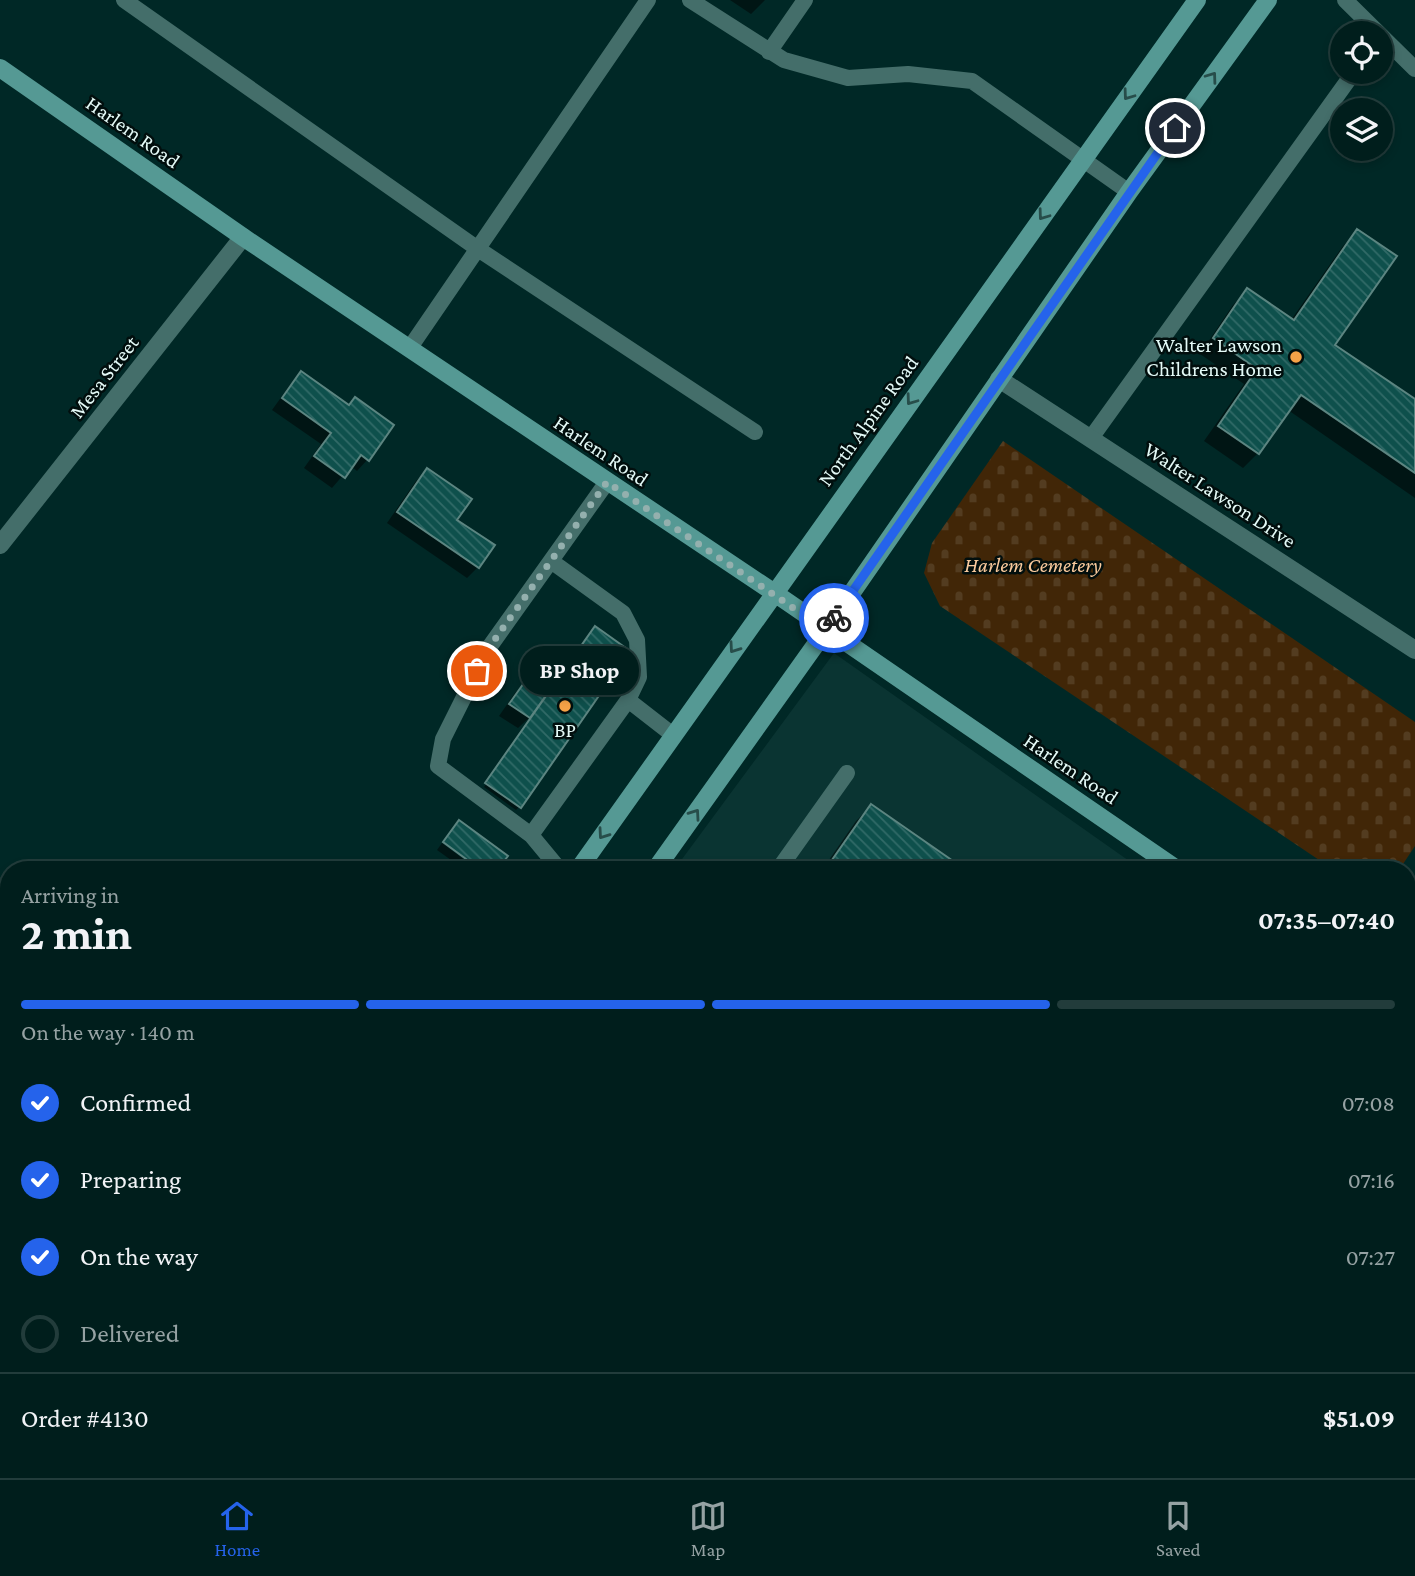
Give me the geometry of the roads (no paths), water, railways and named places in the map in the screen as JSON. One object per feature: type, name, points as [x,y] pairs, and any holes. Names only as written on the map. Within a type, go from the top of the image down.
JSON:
[{"type":"main road","name":"North Alpine Road","points":[[584,861],[1197,0]]},
{"type":"main road","points":[[661,861],[826,630],[1129,192],[1268,0]]},
{"type":"main road","name":"Harlem Road","points":[[0,68],[243,237],[774,592],[1165,861]]},
{"type":"street","name":"Mesa Street","points":[[0,545],[243,237]]},
{"type":"street","name":"Walter Lawson Drive","points":[[999,379],[1415,650]]},
{"type":"lane","points":[[124,0],[478,249],[755,432]]},
{"type":"lane","points":[[410,349],[648,0]]},
{"type":"lane","points":[[690,0],[784,61],[848,78],[908,74],[972,81],[1129,192]]},
{"type":"lane","points":[[769,52],[805,0]]},
{"type":"lane","points":[[1345,0],[1367,21]]},
{"type":"lane","points":[[1393,46],[1415,69]]},
{"type":"lane","points":[[1091,438],[1345,84]]},
{"type":"lane","points":[[553,861],[531,835],[438,766],[443,739],[488,649],[607,482]]},
{"type":"lane","points":[[531,835],[628,701],[639,677],[637,640],[623,612],[551,561]]},
{"type":"lane","points":[[628,701],[673,735]]},
{"type":"lane","points":[[784,861],[847,774]]},
{"type":"place","name":"Walter Lawson Childrens Home","points":[[1296,357]]},
{"type":"place","name":"BP Shop","points":[[477,671]]},
{"type":"place","name":"BP","points":[[565,706]]},
{"type":"park label","name":"Harlem Cemetery","points":[[1033,565]]}]
